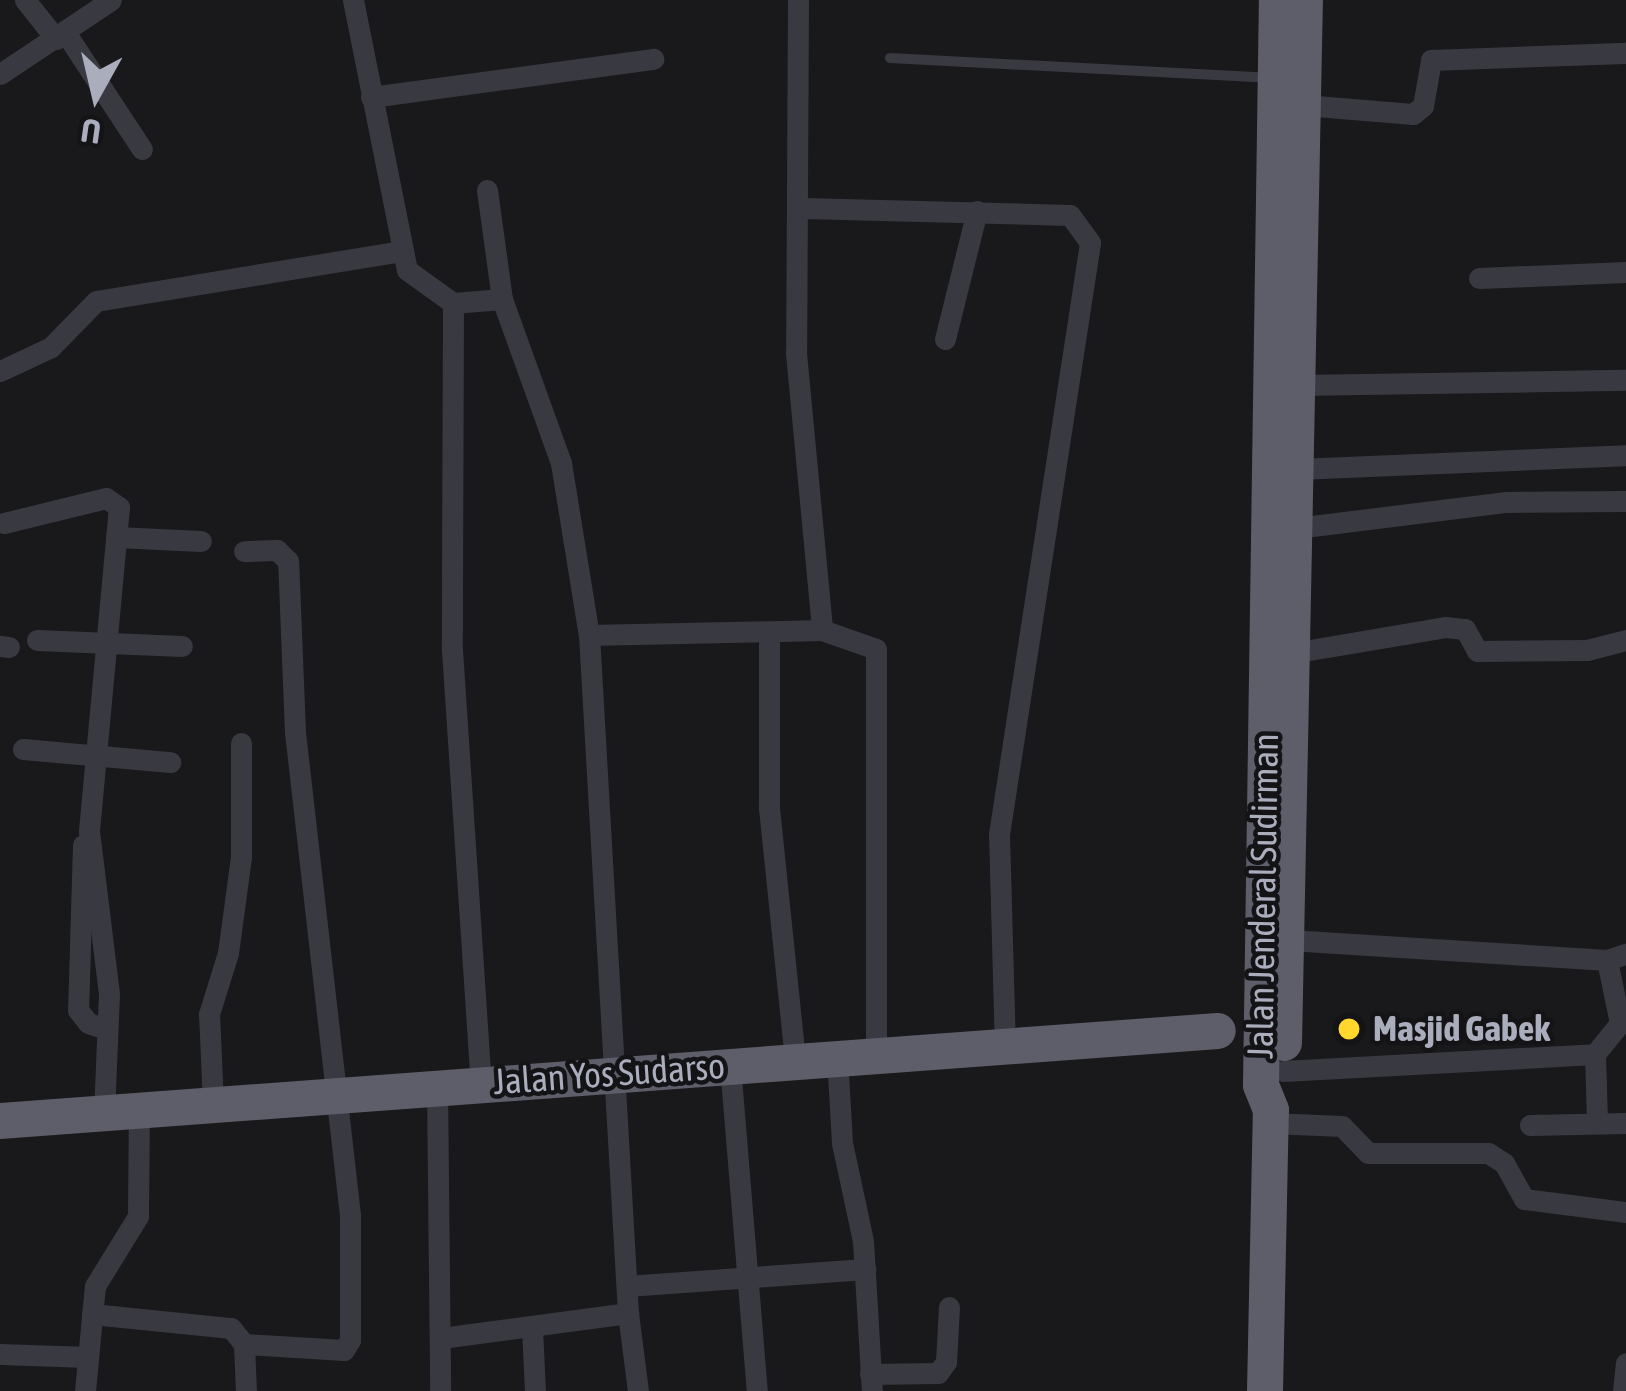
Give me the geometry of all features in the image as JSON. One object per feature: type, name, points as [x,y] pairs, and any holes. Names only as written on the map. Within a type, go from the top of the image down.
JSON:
[{"type":"highway","name":"Jalan Jenderal Sudirman","points":[[1271,1116],[1283,1071],[1289,940],[1298,385],[1277,79],[1277,0]]},
{"type":"highway","name":"Jalan Jenderal Sudirman","points":[[1271,1116],[1261,1085],[1287,221],[1304,105],[1305,0]]},
{"type":"highway","name":"Jalan Yos Sudarso","points":[[0,1121],[1218,1030]]},
{"type":"highway","points":[[1265,1391],[1271,1116]]},
{"type":"street","points":[[25,0],[61,35],[142,148]]},
{"type":"street","points":[[0,74],[111,0]]},
{"type":"street","points":[[353,0],[401,250],[422,288],[454,303],[502,298]]},
{"type":"street","points":[[798,0],[803,208],[796,353],[822,630]]},
{"type":"street","points":[[1304,105],[1413,114],[1423,106],[1431,60],[1626,53]]},
{"type":"street","points":[[371,97],[653,59]]},
{"type":"street","points":[[487,190],[502,298],[561,463],[589,634],[628,1313],[638,1391]]},
{"type":"street","points":[[803,208],[1070,214],[1090,243],[999,834],[1005,1043]]},
{"type":"street","points":[[945,339],[977,212]]},
{"type":"street","points":[[0,370],[52,347],[96,301],[401,250]]},
{"type":"street","points":[[1479,278],[1626,272]]},
{"type":"street","points":[[454,303],[452,650],[481,1084]]},
{"type":"street","points":[[1298,385],[1626,380]]},
{"type":"street","points":[[1297,469],[1626,455]]},
{"type":"street","points":[[4,523],[106,498],[118,507],[88,831],[107,1029],[138,1216],[99,1273],[86,1391]]},
{"type":"street","points":[[1296,528],[1506,502],[1626,501]]},
{"type":"street","points":[[116,537],[201,541]]},
{"type":"street","points":[[92,1315],[218,1325],[244,1344],[348,1346],[350,1215],[295,732],[288,561],[277,550],[244,551]]},
{"type":"street","points":[[1292,653],[1445,627],[1465,628],[1477,651],[1587,650],[1626,640]]},
{"type":"street","points":[[589,634],[770,636],[822,630],[878,652],[876,1054]]},
{"type":"street","points":[[770,636],[770,808],[795,1058]]},
{"type":"street","points":[[37,640],[182,646]]},
{"type":"street","points":[[213,1105],[209,1014],[228,953],[241,857],[241,742]]},
{"type":"street","points":[[23,749],[170,762]]},
{"type":"street","points":[[88,831],[79,862],[78,1010],[88,1024],[107,1029]]},
{"type":"street","points":[[1289,940],[1617,957],[1620,1023],[1595,1054],[1598,1123]]},
{"type":"street","points":[[1283,1071],[1595,1054]]},
{"type":"street","points":[[837,1056],[842,1143],[865,1269],[871,1383],[938,1373],[946,1362],[949,1307]]},
{"type":"street","points":[[730,1065],[758,1391]]},
{"type":"street","points":[[436,1086],[440,1391]]},
{"type":"street","points":[[1271,1116],[1342,1126],[1368,1153],[1488,1153],[1504,1163],[1524,1199],[1626,1212]]},
{"type":"street","points":[[1530,1124],[1626,1123]]},
{"type":"street","points":[[627,1286],[865,1269]]},
{"type":"street","points":[[441,1338],[628,1313]]},
{"type":"street","points":[[532,1328],[536,1391]]},
{"type":"street","points":[[244,1344],[246,1391]]},
{"type":"street","points":[[0,1354],[88,1357]]},
{"type":"street","points":[[1622,1391],[1626,1363]]},
{"type":"lane","points":[[890,58],[1277,79]]},
{"type":"place","name":"Masjid Gabek","points":[[1349,1029]]}]
